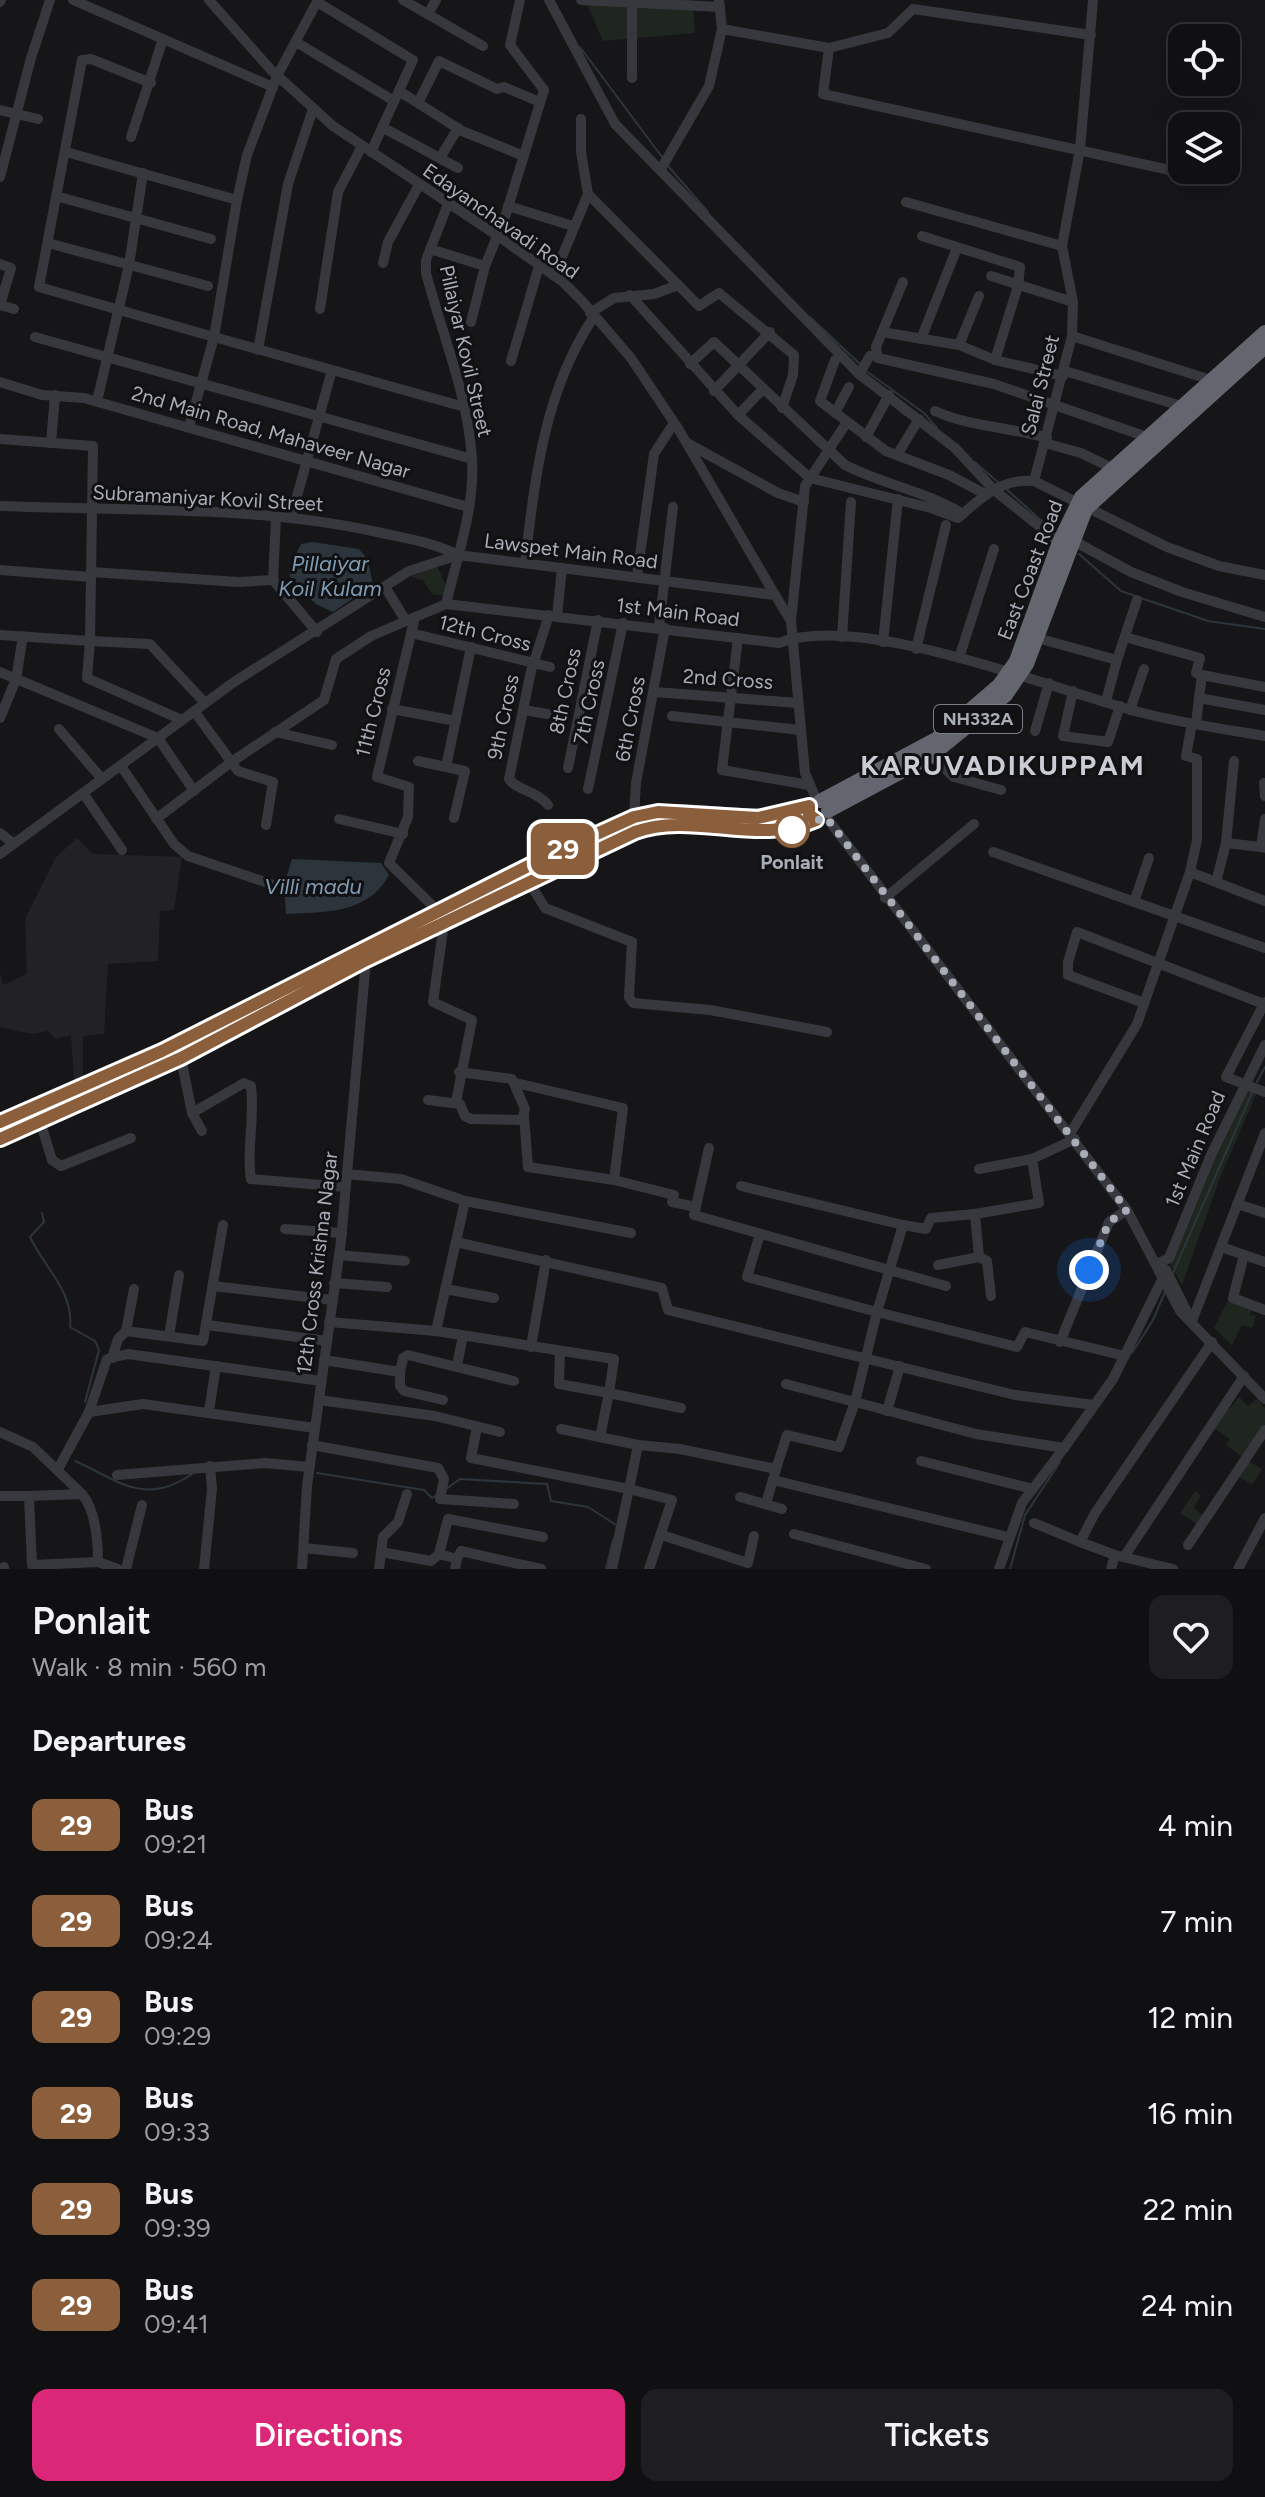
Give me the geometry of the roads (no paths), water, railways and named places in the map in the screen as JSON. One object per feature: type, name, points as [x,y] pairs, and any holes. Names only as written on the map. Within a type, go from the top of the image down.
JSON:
[{"type":"highway","name":"East Coast Road","points":[[0,1122],[162,1051],[441,917],[634,817],[658,812],[758,818],[820,809],[936,739],[1016,673],[1081,506],[1112,468],[1265,332]]},
{"type":"highway","name":"East Coast Road","points":[[1081,506],[1265,347]]},
{"type":"highway","name":"East Coast Road","points":[[0,1139],[181,1058],[441,917],[529,882],[646,828],[776,832],[931,756],[994,706],[1016,673],[1037,638],[1065,541]]},
{"type":"street","points":[[0,177],[50,0]]},
{"type":"street","points":[[73,0],[273,87]]},
{"type":"street","name":"Edayanchavadi Road","points":[[209,0],[277,76],[313,109],[366,149],[554,276],[631,358],[687,443],[775,595]]},
{"type":"street","points":[[403,0],[483,46]]},
{"type":"street","points":[[428,14],[436,0]]},
{"type":"street","points":[[471,322],[485,266],[498,236],[544,90],[510,45],[520,0]]},
{"type":"street","points":[[549,0],[615,124],[859,374],[955,448],[992,490],[1065,541],[1131,572],[1182,592],[1265,617]]},
{"type":"street","points":[[581,0],[632,4],[719,4],[722,29],[709,86],[661,169]]},
{"type":"street","name":"Salai Street","points":[[1034,481],[1072,336],[1073,302],[1062,246],[1080,149],[1093,0]]},
{"type":"street","points":[[189,427],[214,337],[247,155],[277,76],[317,1],[413,60],[382,127],[338,192],[320,309]]},
{"type":"street","points":[[632,4],[632,78]]},
{"type":"street","points":[[722,29],[829,48],[888,33],[916,5],[1091,35]]},
{"type":"street","points":[[131,137],[163,39]]},
{"type":"street","points":[[296,42],[397,96],[418,103],[458,128],[524,156]]},
{"type":"street","points":[[829,48],[823,94],[1168,170]]},
{"type":"street","points":[[151,83],[91,59],[82,60],[39,287],[461,406]]},
{"type":"street","points":[[418,103],[439,61],[488,86],[504,87],[540,102]]},
{"type":"street","points":[[258,350],[288,184],[313,109]]},
{"type":"street","points":[[0,110],[38,119]]},
{"type":"street","points":[[554,276],[588,194],[581,152],[581,119]]},
{"type":"street","points":[[382,127],[458,168]]},
{"type":"street","points":[[440,158],[458,128]]},
{"type":"street","points":[[66,152],[237,200]]},
{"type":"street","points":[[97,401],[120,310],[143,173]]},
{"type":"street","points":[[383,263],[388,242],[419,185]]},
{"type":"street","points":[[588,194],[699,306],[719,293],[770,332],[794,355],[795,362],[782,408]]},
{"type":"street","points":[[56,196],[211,239]]},
{"type":"street","points":[[906,202],[1062,246]]},
{"type":"street","name":"Pillaiyar Kovil Street","points":[[446,604],[468,507],[472,459],[451,355],[426,273],[430,249],[448,204]]},
{"type":"street","points":[[508,206],[573,226]]},
{"type":"street","points":[[922,236],[1017,265],[1020,271],[1018,286],[995,360]]},
{"type":"street","points":[[48,243],[208,286]]},
{"type":"street","points":[[921,339],[957,248]]},
{"type":"street","points":[[430,249],[485,266]]},
{"type":"street","points":[[0,264],[11,268],[0,305],[14,309]]},
{"type":"street","points":[[511,361],[539,266]]},
{"type":"street","points":[[991,276],[1073,302]]},
{"type":"street","points":[[859,374],[875,355],[903,282]]},
{"type":"street","points":[[525,563],[544,430],[579,339],[592,316],[614,298],[654,294],[678,285]]},
{"type":"street","points":[[630,295],[714,391],[810,478],[898,499],[958,518],[992,490],[1015,479],[1034,481],[1180,552],[1219,566],[1265,575]]},
{"type":"street","points":[[959,345],[979,296]]},
{"type":"street","points":[[714,391],[770,332]]},
{"type":"street","points":[[882,332],[959,345],[995,360],[1064,373],[1181,406]]},
{"type":"street","points":[[1072,336],[1211,380]]},
{"type":"street","points":[[35,337],[472,459]]},
{"type":"street","points":[[690,364],[714,342],[829,452],[870,478],[931,496],[963,514]]},
{"type":"street","points":[[875,355],[994,384],[1147,437]]},
{"type":"street","points":[[835,360],[820,401],[866,437],[897,455],[992,490]]},
{"type":"street","points":[[291,518],[332,370]]},
{"type":"street","name":"2nd Main Road, Mahaveer Nagar","points":[[0,382],[97,401],[468,507]]},
{"type":"street","points":[[835,413],[849,387]]},
{"type":"street","points":[[738,415],[763,389]]},
{"type":"street","points":[[51,443],[59,395]]},
{"type":"street","points":[[866,437],[889,395]]},
{"type":"street","points":[[935,411],[960,421],[1009,427],[1081,453],[1112,468]]},
{"type":"street","points":[[897,455],[919,419]]},
{"type":"street","points":[[847,422],[805,486],[791,639],[809,785],[820,809],[885,898],[1073,1136],[1127,1210],[1180,1311],[1265,1399]]},
{"type":"street","points":[[637,577],[654,454],[674,423]]},
{"type":"street","points":[[0,439],[93,446],[87,678],[182,720]]},
{"type":"street","points":[[687,443],[778,493],[804,502]]},
{"type":"street","points":[[883,642],[898,499]]},
{"type":"street","points":[[842,637],[851,502]]},
{"type":"street","name":"Subramaniyar Kovil Street","points":[[0,506],[291,518],[343,524],[436,545],[458,555]]},
{"type":"street","name":"6th Cross","points":[[634,817],[636,783],[655,692],[673,507]]},
{"type":"street","points":[[276,517],[273,580],[317,632]]},
{"type":"street","points":[[916,649],[946,525]]},
{"type":"street","points":[[959,658],[994,549]]},
{"type":"street","name":"Lawspet Main Road","points":[[0,854],[205,703],[409,571],[458,555],[775,595]]},
{"type":"street","name":"9th Cross","points":[[548,805],[536,792],[510,783],[533,663],[553,616],[562,568]]},
{"type":"street","points":[[0,570],[238,582],[273,580]]},
{"type":"street","points":[[385,587],[411,619]]},
{"type":"street","points":[[775,595],[791,621]]},
{"type":"street","points":[[1106,701],[1137,600]]},
{"type":"street","name":"1st Main Road","points":[[156,819],[230,763],[324,700],[336,659],[371,636],[446,604],[779,643],[791,639],[842,637],[883,642],[1016,673],[1125,708],[1265,736]]},
{"type":"street","name":"11th Cross","points":[[411,619],[411,633],[376,773],[381,779],[409,787],[408,817],[389,863],[441,917]]},
{"type":"street","name":"8th Cross","points":[[568,768],[598,620]]},
{"type":"street","name":"7th Cross","points":[[588,789],[623,623]]},
{"type":"street","name":"12th Cross","points":[[411,633],[550,667]]},
{"type":"street","points":[[0,635],[150,644],[205,703]]},
{"type":"street","points":[[0,718],[16,679],[23,636]]},
{"type":"street","points":[[1125,637],[1200,658],[1196,673],[1265,687]]},
{"type":"street","points":[[738,638],[722,770],[809,785]]},
{"type":"street","points":[[1037,638],[1117,660]]},
{"type":"street","points":[[446,767],[471,647]]},
{"type":"street","points":[[1073,691],[1063,736],[1108,742],[1144,669]]},
{"type":"street","points":[[0,672],[158,738],[194,791]]},
{"type":"street","points":[[979,1169],[1032,1159],[1073,1136],[1114,1065],[1144,1003],[1190,872],[1197,840],[1197,759],[1186,756],[1202,675]]},
{"type":"street","points":[[1035,731],[1049,683]]},
{"type":"street","name":"2nd Cross","points":[[655,692],[798,703]]},
{"type":"street","points":[[1199,698],[1265,710]]},
{"type":"street","points":[[392,709],[456,721]]},
{"type":"street","points":[[524,710],[547,714]]},
{"type":"street","points":[[194,711],[230,763],[244,773],[273,782],[266,825]]},
{"type":"street","points":[[672,716],[800,730]]},
{"type":"street","points":[[59,729],[102,779]]},
{"type":"street","points":[[275,732],[332,745]]},
{"type":"street","points":[[931,756],[954,777],[1001,790]]},
{"type":"street","points":[[418,761],[465,771],[454,818]]},
{"type":"street","points":[[1216,882],[1226,843],[1234,761]]},
{"type":"street","points":[[121,766],[156,819],[188,856],[271,884]]},
{"type":"street","points":[[1264,783],[1265,796]]},
{"type":"street","points":[[83,793],[122,850]]},
{"type":"street","points":[[339,819],[403,834]]},
{"type":"street","points":[[1226,843],[1263,847],[1265,819]]},
{"type":"street","points":[[885,898],[974,824]]},
{"type":"street","points":[[0,833],[14,844]]},
{"type":"street","points":[[993,852],[1265,948]]},
{"type":"street","points":[[1134,902],[1149,858]]},
{"type":"street","points":[[1190,872],[1265,901]]},
{"type":"street","points":[[529,882],[545,908],[632,942],[629,997],[633,1003],[710,1010],[827,1032]]},
{"type":"street","points":[[441,917],[432,997],[436,1006],[472,1017],[459,1072],[456,1102]]},
{"type":"street","points":[[1144,1003],[1068,975],[1075,935],[1084,932],[1264,1003],[1226,1077],[1265,1092]]},
{"type":"street","name":"12th Cross Krishna Nagar","points":[[302,1569],[309,1467],[342,1233],[366,960]]},
{"type":"street","name":"1st Main Road","points":[[1157,1264],[1169,1258],[1243,1083],[1265,1045]]},
{"type":"street","points":[[181,1058],[192,1113],[202,1131]]},
{"type":"street","points":[[459,1072],[500,1075],[516,1083],[623,1108],[614,1180]]},
{"type":"street","points":[[192,1113],[244,1083],[251,1086],[253,1105],[248,1164],[251,1179],[345,1187]]},
{"type":"street","points":[[516,1083],[524,1116],[528,1167],[614,1180],[674,1195],[672,1202],[696,1207]]},
{"type":"street","points":[[428,1100],[456,1102],[471,1119],[518,1122],[524,1116]]},
{"type":"street","points":[[40,1121],[52,1160],[61,1166],[131,1138]]},
{"type":"street","points":[[1190,1319],[1264,1139]]},
{"type":"street","points":[[709,1148],[694,1215],[946,1286]]},
{"type":"street","points":[[741,1186],[926,1229],[931,1218],[1039,1203],[1032,1159]]},
{"type":"street","points":[[346,1174],[401,1179],[465,1201],[631,1233]]},
{"type":"street","points":[[436,1331],[465,1201]]},
{"type":"street","points":[[1237,1204],[1265,1213]]},
{"type":"street","points":[[1060,1342],[1109,1222],[1127,1210]]},
{"type":"street","points":[[975,1214],[979,1257]]},
{"type":"street","points":[[126,1331],[203,1341],[223,1225]]},
{"type":"street","points":[[766,1504],[787,1435],[839,1447],[855,1402],[887,1270],[903,1225]]},
{"type":"street","points":[[285,1229],[342,1233]]},
{"type":"street","points":[[760,1234],[747,1277],[1017,1347],[1025,1332],[1125,1356]]},
{"type":"street","points":[[456,1242],[662,1288],[668,1310],[1015,1395],[1094,1405]]},
{"type":"street","points":[[1221,1247],[1265,1262]]},
{"type":"street","points":[[339,1255],[405,1261]]},
{"type":"street","points":[[1244,1255],[1233,1298],[1265,1310]]},
{"type":"street","points":[[938,1265],[979,1257],[987,1261],[991,1296]]},
{"type":"street","points":[[531,1347],[546,1260]]},
{"type":"street","points":[[1157,1264],[1166,1270],[1190,1319]]},
{"type":"street","points":[[169,1336],[179,1275]]},
{"type":"street","points":[[999,1569],[1022,1503],[1064,1448],[1125,1356],[1162,1280]]},
{"type":"street","points":[[334,1283],[387,1287]]},
{"type":"street","points":[[213,1286],[332,1300]]},
{"type":"street","points":[[112,1358],[118,1339],[126,1331],[134,1289]]},
{"type":"street","points":[[445,1289],[494,1298]]},
{"type":"street","points":[[329,1322],[436,1331],[614,1359],[600,1437]]},
{"type":"street","points":[[207,1325],[327,1341]]},
{"type":"street","points":[[457,1365],[463,1336]]},
{"type":"street","points":[[1080,1542],[1095,1513],[1212,1342]]},
{"type":"street","points":[[560,1351],[559,1384],[681,1408]]},
{"type":"street","points":[[58,1469],[89,1412],[107,1359],[128,1354],[321,1381]]},
{"type":"street","points":[[443,1400],[404,1391],[400,1386],[403,1358],[408,1355],[457,1365],[514,1381]]},
{"type":"street","points":[[324,1360],[400,1372]]},
{"type":"street","points":[[209,1411],[216,1366]]},
{"type":"street","points":[[887,1411],[900,1366]]},
{"type":"street","points":[[1111,1569],[1244,1376]]},
{"type":"street","points":[[786,1384],[976,1434],[1064,1448]]},
{"type":"street","points":[[319,1400],[435,1416],[500,1432]]},
{"type":"street","points":[[89,1412],[143,1404],[315,1428]]},
{"type":"street","points":[[477,1427],[471,1458],[672,1500],[649,1569]]},
{"type":"street","points":[[561,1429],[638,1445],[680,1449],[1008,1537]]},
{"type":"street","points":[[1188,1545],[1265,1430]]},
{"type":"street","points":[[0,1432],[33,1447],[88,1501],[98,1542],[98,1562]]},
{"type":"street","points":[[312,1445],[438,1468],[444,1479],[440,1499],[514,1504]]},
{"type":"street","points":[[612,1569],[638,1445]]},
{"type":"street","points":[[921,1461],[1033,1489]]},
{"type":"street","points":[[117,1475],[265,1463],[309,1467]]},
{"type":"street","points":[[204,1569],[212,1489],[210,1466]]},
{"type":"street","points":[[0,1496],[82,1494]]},
{"type":"street","points":[[379,1569],[385,1533],[398,1522],[407,1494]]},
{"type":"street","points":[[29,1496],[32,1565],[98,1562],[118,1569]]},
{"type":"street","points":[[740,1497],[782,1509]]},
{"type":"street","points":[[126,1569],[142,1505]]},
{"type":"street","points":[[1238,1569],[1265,1518]]},
{"type":"street","points":[[381,1552],[431,1561],[439,1554],[448,1519],[543,1537]]},
{"type":"street","points":[[1034,1523],[1119,1556],[1173,1569]]},
{"type":"street","points":[[794,1534],[926,1569]]},
{"type":"street","points":[[662,1535],[748,1563],[754,1536]]},
{"type":"street","points":[[304,1548],[353,1553]]},
{"type":"street","points":[[439,1554],[456,1564],[461,1551],[541,1569]]},
{"type":"water","name":"Pillaiyar Koil Kulam","points":[[312,542],[359,549],[368,560],[373,585],[333,612],[316,604],[291,581],[289,569],[301,544]]},
{"type":"water","name":"Villi madu","points":[[292,859],[381,863],[389,875],[380,888],[357,904],[330,911],[286,914],[284,885]]},
{"type":"waterway","points":[[580,47],[662,157]]},
{"type":"waterway","points":[[668,166],[708,212]]},
{"type":"waterway","points":[[810,317],[861,365]]},
{"type":"waterway","points":[[865,370],[924,413],[937,428]]},
{"type":"waterway","points":[[975,462],[1000,484]]},
{"type":"waterway","points":[[1005,488],[1053,531]]},
{"type":"waterway","points":[[1079,554],[1121,591],[1135,596]]},
{"type":"waterway","points":[[1141,598],[1208,621],[1265,629]]},
{"type":"waterway","points":[[1257,1082],[1265,1067]]},
{"type":"waterway","points":[[1172,1275],[1252,1093]]},
{"type":"waterway","points":[[42,1213],[44,1222],[30,1237],[63,1291],[70,1314],[70,1327],[95,1341],[99,1350],[85,1402]]},
{"type":"waterway","points":[[1132,1353],[1153,1320],[1165,1292]]},
{"type":"waterway","points":[[75,1461],[118,1482],[145,1489],[160,1489],[192,1474]]},
{"type":"waterway","points":[[1010,1569],[1025,1515],[1060,1462]]},
{"type":"waterway","points":[[317,1473],[424,1490],[432,1498],[437,1495]]},
{"type":"waterway","points":[[446,1489],[460,1479],[547,1484],[551,1501],[588,1507],[616,1525]]},
{"type":"waterway","points":[[606,1569],[613,1540]]},
{"type":"place","name":"Ponlait","points":[[792,830]]},
{"type":"district","name":"KARUVADIKUPPAM","points":[[1003,765]]}]
